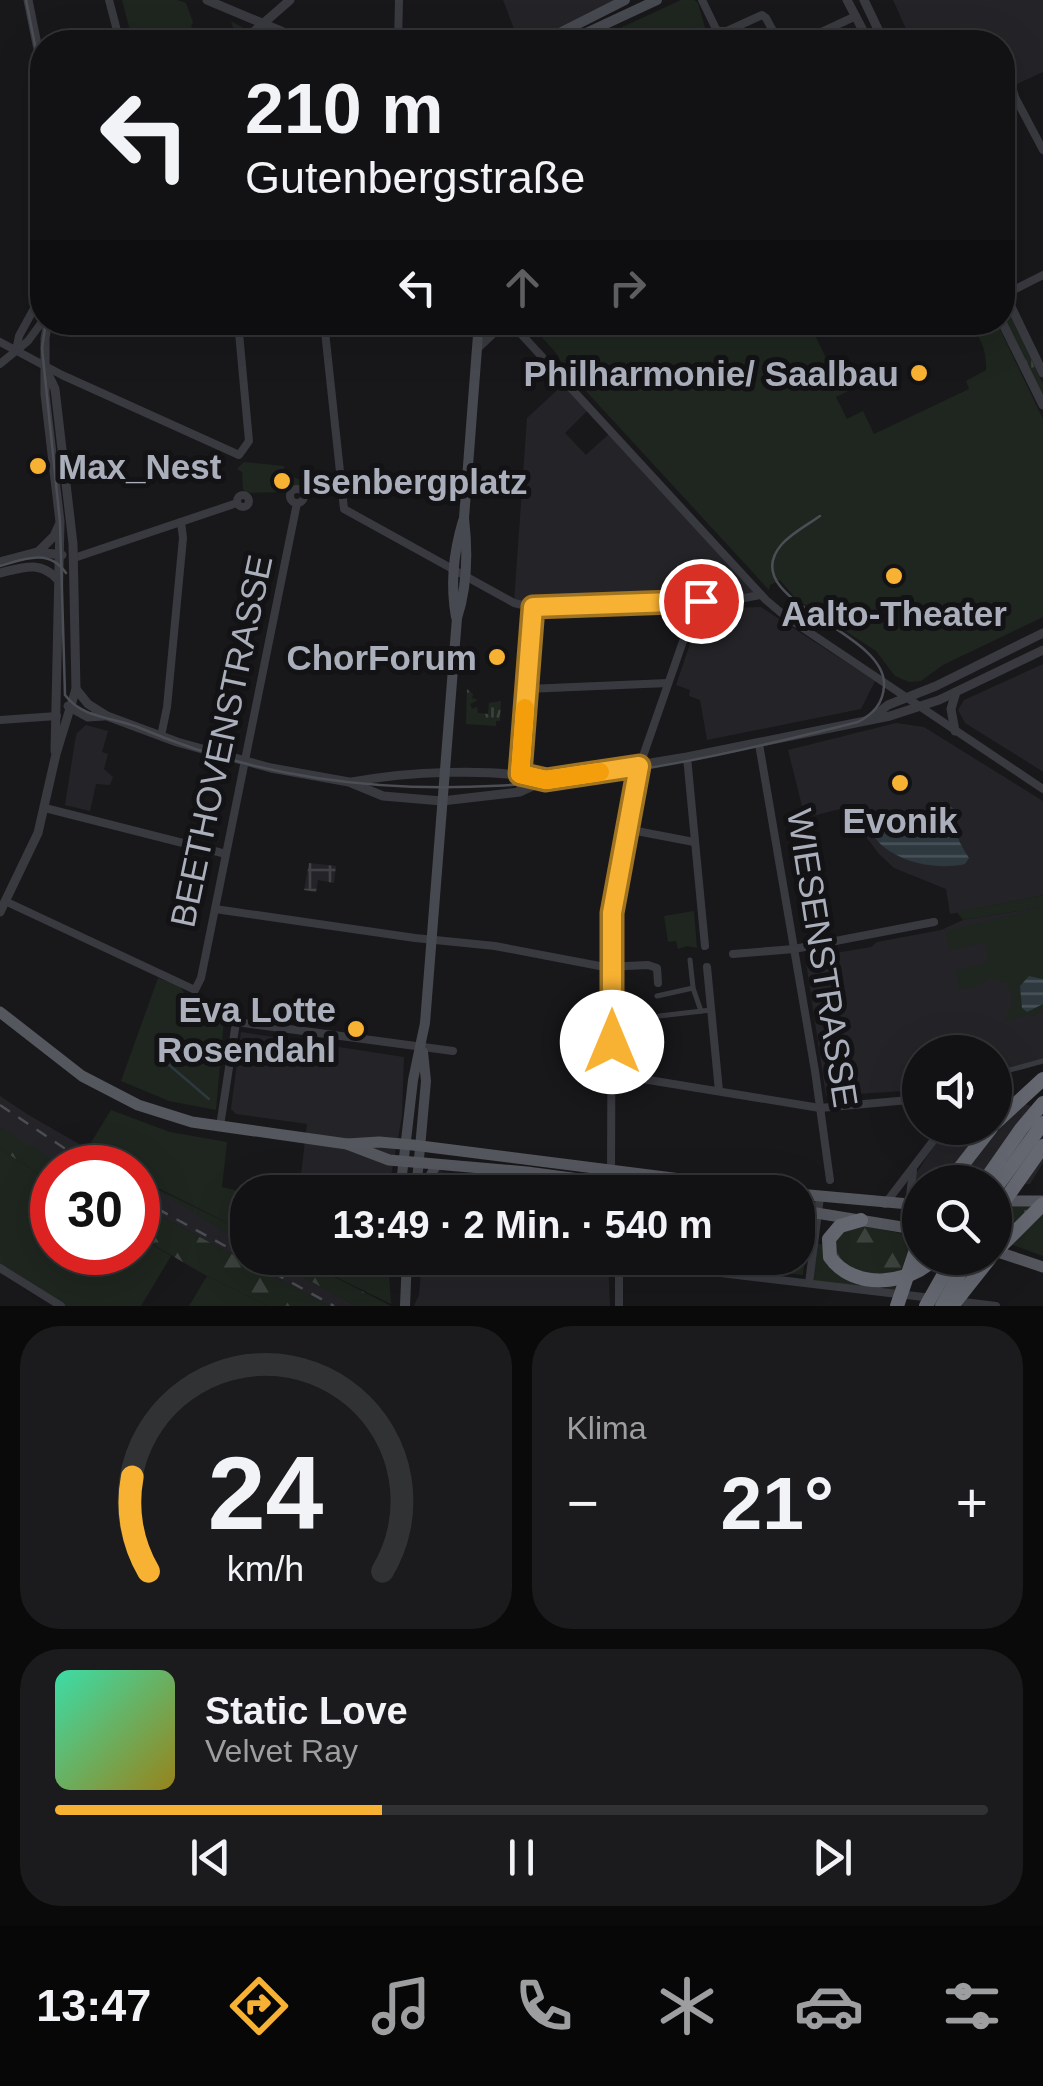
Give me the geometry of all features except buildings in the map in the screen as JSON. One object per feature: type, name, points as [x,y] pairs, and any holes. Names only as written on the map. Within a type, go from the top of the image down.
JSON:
[{"type":"highway","points":[[1012,1107],[1043,1079]]},
{"type":"highway","points":[[997,1165],[1042,1105]]},
{"type":"highway","points":[[1012,1166],[1043,1123]]},
{"type":"highway","points":[[962,1165],[978,1145]]},
{"type":"highway","points":[[1012,1190],[1043,1146]]},
{"type":"highway","points":[[1012,1235],[1043,1203]]},
{"type":"highway","points":[[861,1220],[844,1224],[833,1232],[828,1243],[832,1261],[864,1278],[884,1280],[911,1275]]},
{"type":"highway","points":[[897,1306],[906,1275]]},
{"type":"highway","points":[[926,1306],[943,1275]]},
{"type":"highway","points":[[942,1306],[959,1275]]},
{"type":"highway","points":[[952,1306],[977,1275]]},
{"type":"main road","points":[[566,30],[625,0]]},
{"type":"main road","points":[[593,30],[657,0]]},
{"type":"main road","points":[[406,1175],[413,1145],[413,1080],[422,1046],[432,939],[457,618],[466,576],[464,518],[478,335]]},
{"type":"main road","points":[[457,618],[452,590],[455,548],[464,518]]},
{"type":"main road","points":[[0,1012],[74,1070],[110,1092],[164,1114],[347,1144],[413,1145],[572,1175]]},
{"type":"main road","points":[[347,1144],[380,1158],[535,1175]]},
{"type":"main road","points":[[411,1163],[414,1175]]},
{"type":"main road","points":[[430,1175],[436,1165]]},
{"type":"main road","points":[[815,1196],[902,1205]]},
{"type":"main road","points":[[1012,1202],[1043,1203]]},
{"type":"main road","points":[[815,1213],[902,1229]]},
{"type":"main road","points":[[1012,1257],[1043,1267]]},
{"type":"main road","points":[[404,1306],[406,1275]]},
{"type":"street","points":[[28,0],[34,30]]},
{"type":"street","points":[[109,0],[117,30]]},
{"type":"street","points":[[207,0],[279,30]]},
{"type":"street","points":[[256,30],[290,0]]},
{"type":"street","points":[[398,30],[399,0]]},
{"type":"street","points":[[702,0],[717,30]]},
{"type":"street","points":[[848,0],[863,30]]},
{"type":"street","points":[[864,0],[878,30]]},
{"type":"street","points":[[729,30],[762,15],[771,30]]},
{"type":"street","points":[[826,30],[856,16]]},
{"type":"street","points":[[1015,97],[1043,150]]},
{"type":"street","points":[[1015,289],[1043,275]]},
{"type":"street","points":[[16,351],[30,316]]},
{"type":"street","points":[[1015,317],[1043,374]]},
{"type":"street","points":[[0,364],[32,335]]},
{"type":"street","points":[[0,912],[46,808],[56,754],[60,522],[45,394],[44,335]]},
{"type":"street","points":[[0,342],[46,369],[234,455],[242,454],[248,441],[239,335]]},
{"type":"street","points":[[325,335],[344,509],[514,603],[533,607],[697,601],[760,594]]},
{"type":"street","points":[[477,349],[492,335]]},
{"type":"street","points":[[522,335],[760,594],[785,616],[1043,789]]},
{"type":"street","points":[[1008,335],[1043,405]]},
{"type":"street","points":[[46,369],[56,388],[74,558],[76,689],[56,754]]},
{"type":"street","points":[[57,574],[74,558],[237,503]]},
{"type":"street","name":"BEETHOVENSTRASSE","points":[[9,898],[195,990],[297,503]]},
{"type":"street","points":[[38,552],[54,536],[60,522]]},
{"type":"street","points":[[161,736],[167,707],[182,522]]},
{"type":"street","points":[[0,562],[38,552],[74,558]]},
{"type":"street","points":[[0,573],[35,566],[57,574]]},
{"type":"street","points":[[614,1175],[612,913],[639,766],[697,601]]},
{"type":"street","points":[[520,792],[533,607]]},
{"type":"street","points":[[872,718],[888,705],[1043,633]]},
{"type":"street","points":[[76,689],[88,704],[107,716],[161,736],[244,761],[349,782],[383,796],[442,801],[520,792],[546,780],[687,758],[920,708],[1043,650]]},
{"type":"street","points":[[527,689],[668,683]]},
{"type":"street","points":[[956,692],[951,709],[956,732]]},
{"type":"street","points":[[58,693],[71,709],[88,717]]},
{"type":"street","points":[[0,720],[57,716]]},
{"type":"street","points":[[66,728],[88,717],[107,716]]},
{"type":"street","name":"WIESENSTRASSE","points":[[759,744],[830,1180]]},
{"type":"street","points":[[687,758],[705,946]]},
{"type":"street","points":[[1033,783],[1043,773]]},
{"type":"street","points":[[349,782],[383,776],[444,774],[520,774],[546,780]]},
{"type":"street","points":[[46,808],[226,854]]},
{"type":"street","points":[[626,828],[694,842]]},
{"type":"street","points":[[0,888],[9,898]]},
{"type":"street","points":[[215,909],[495,946],[612,967],[654,966],[658,983]]},
{"type":"street","points":[[733,954],[794,949],[934,922]]},
{"type":"street","points":[[690,960],[701,1011]]},
{"type":"street","points":[[707,967],[719,1091]]},
{"type":"street","points":[[657,996],[693,988]]},
{"type":"street","points":[[659,1016],[711,1010]]},
{"type":"street","points":[[220,1126],[236,1022],[453,1051]]},
{"type":"street","points":[[1012,1070],[1043,1062]]},
{"type":"street","points":[[612,1074],[820,1108],[902,1101]]},
{"type":"street","points":[[914,1165],[929,1145]]},
{"type":"street","points":[[885,1204],[902,1181]]},
{"type":"street","points":[[809,1283],[820,1197]]},
{"type":"street","points":[[0,1268],[61,1306]]},
{"type":"street","points":[[618,1275],[619,1306]]},
{"type":"street","points":[[745,1275],[996,1306]]},
{"type":"shaded area","points":[[503,0],[622,0],[562,30],[514,30]]},
{"type":"shaded area","points":[[893,0],[1043,0],[1043,72],[1015,85],[1015,30],[907,30]]},
{"type":"shaded area","points":[[565,383],[589,409],[565,433],[586,455],[610,433],[757,593],[533,606],[514,602],[527,418]]},
{"type":"shaded area","points":[[761,607],[875,681],[861,709],[707,740],[700,700],[689,696],[690,690],[676,685],[702,609]]},
{"type":"shaded area","points":[[1043,664],[1042,771],[965,723],[958,710],[964,700]]},
{"type":"shaded area","points":[[896,723],[924,727],[1043,801],[1043,895],[950,914],[946,889],[894,868],[844,808],[805,818],[788,750]]},
{"type":"shaded area","points":[[86,725],[108,731],[102,752],[108,754],[104,769],[113,777],[110,785],[96,784],[90,811],[65,805],[77,733]]},
{"type":"shaded area","points":[[942,801],[958,812],[958,836],[969,858],[965,864],[933,866],[901,857],[875,838],[868,825],[865,809],[875,819],[874,824],[884,829],[914,830],[931,820]]},
{"type":"shaded area","points":[[309,863],[336,866],[334,883],[318,880],[316,892],[304,890]]},
{"type":"shaded area","points":[[1043,907],[1043,1064],[1012,1072],[1012,1035],[902,1035],[902,1091],[826,1096],[805,955],[871,947],[877,942],[941,930],[963,920]]},
{"type":"shaded area","points":[[1029,976],[1043,979],[1043,1004],[1027,1012],[1022,1008],[1020,986]]},
{"type":"shaded area","points":[[241,1032],[404,1057],[402,1116],[391,1175],[301,1175],[307,1124],[236,1114],[231,1109]]},
{"type":"shaded area","points":[[0,1096],[81,1145],[30,1147],[0,1127]]},
{"type":"shaded area","points":[[1012,1096],[1043,1110],[1043,1163],[1030,1184],[1012,1185],[1012,1165],[922,1165],[935,1145],[1012,1145]]},
{"type":"shaded area","points":[[160,1192],[230,1235],[230,1253],[160,1216]]},
{"type":"shaded area","points":[[271,1275],[299,1275],[356,1306],[329,1306]]},
{"type":"shaded area","points":[[421,1275],[609,1275],[610,1306],[414,1306]]},
{"type":"green space","points":[[122,0],[186,3],[191,27],[198,30],[130,30]]},
{"type":"green space","points":[[681,0],[694,0],[706,30],[616,30]]},
{"type":"green space","points":[[1015,326],[1043,384],[1043,397],[1013,335]]},
{"type":"green space","points":[[540,335],[815,335],[830,366],[840,363],[852,389],[836,397],[847,419],[863,411],[874,434],[969,389],[966,381],[986,370],[984,350],[977,335],[1003,335],[1043,419],[1043,617],[943,665],[921,681],[909,682],[895,676],[876,651],[796,599],[780,580],[770,585],[769,590],[562,365]]},
{"type":"green space","name":"Isenbergplatz","points":[[244,462],[284,466],[284,473],[312,485],[312,493],[298,487],[288,492],[247,493],[242,472],[237,469]]},
{"type":"green space","points":[[467,689],[478,700],[470,704],[472,709],[477,707],[478,713],[488,714],[489,703],[501,701],[496,726],[466,724]]},
{"type":"green space","points":[[1043,895],[1043,907],[963,920],[957,912]]},
{"type":"green space","points":[[1043,908],[1043,1009],[1032,1018],[1031,1014],[1004,1022],[1013,1000],[1007,984],[989,978],[959,990],[956,971],[989,962],[985,942],[950,950],[945,931]]},
{"type":"green space","points":[[694,911],[697,948],[678,949],[676,941],[668,942],[664,916]]},
{"type":"green space","points":[[158,978],[180,986],[187,998],[202,1007],[202,1013],[224,1020],[216,1110],[169,1101],[121,1081]]},
{"type":"green space","points":[[111,1110],[170,1132],[227,1142],[222,1187],[230,1189],[230,1224],[160,1189],[160,1145],[89,1145]]},
{"type":"green space","points":[[0,1127],[30,1145],[30,1168],[0,1149]]},
{"type":"green space","points":[[0,1149],[30,1168],[30,1275],[160,1275],[141,1306],[65,1306],[0,1266]]},
{"type":"green space","points":[[160,1190],[230,1225],[230,1235],[160,1192]]},
{"type":"green space","points":[[1043,1206],[1043,1256],[1012,1244],[1012,1207]]},
{"type":"green space","points":[[160,1216],[230,1253],[230,1275],[271,1275],[329,1306],[268,1306],[160,1249]]},
{"type":"green space","points":[[858,1225],[902,1234],[899,1276],[860,1271],[844,1263],[833,1246],[839,1232]]},
{"type":"green space","points":[[816,1243],[823,1245],[827,1259],[897,1284],[895,1292],[817,1282],[813,1279]]},
{"type":"green space","points":[[160,1249],[171,1256],[160,1274]]},
{"type":"green space","points":[[299,1275],[330,1275],[391,1306],[356,1306]]},
{"type":"green space","points":[[332,1275],[389,1275],[391,1304]]},
{"type":"green space","points":[[207,1276],[268,1306],[189,1306]]},
{"type":"waterway","points":[[159,1051],[161,1058],[209,1099]]},
{"type":"tram line","points":[[26,0],[32,30]]},
{"type":"tram line","points":[[44,335],[42,348],[60,522],[65,695],[90,713],[229,759],[318,778],[408,787],[498,786],[677,763],[858,722],[873,712],[882,698],[884,686],[879,666],[863,648],[793,599],[777,582],[772,564],[782,544],[820,516]]},
{"type":"tram line","points":[[0,566],[44,558],[66,573]]},
{"type":"railway","points":[[0,1105],[60,1145]]},
{"type":"railway","points":[[160,1210],[334,1306]]},
{"type":"slow traffic","points":[[525,708],[520,774],[546,780],[600,772]]},
{"type":"place","name":"Philharmonie/ Saalbau","points":[[919,373]]},
{"type":"place","name":"Max_Nest","points":[[38,466]]},
{"type":"place","name":"Isenbergplatz","points":[[282,481]]},
{"type":"place","name":"Aalto-Theater","points":[[894,576]]},
{"type":"place","name":"ChorForum","points":[[497,657]]},
{"type":"place","name":"Evonik","points":[[900,783]]},
{"type":"place","name":"Eva Lotte Rosendahl","points":[[356,1029]]},
{"type":"route","points":[[612,1042],[612,913],[639,766],[546,780],[520,774],[533,607],[701,601]]}]
